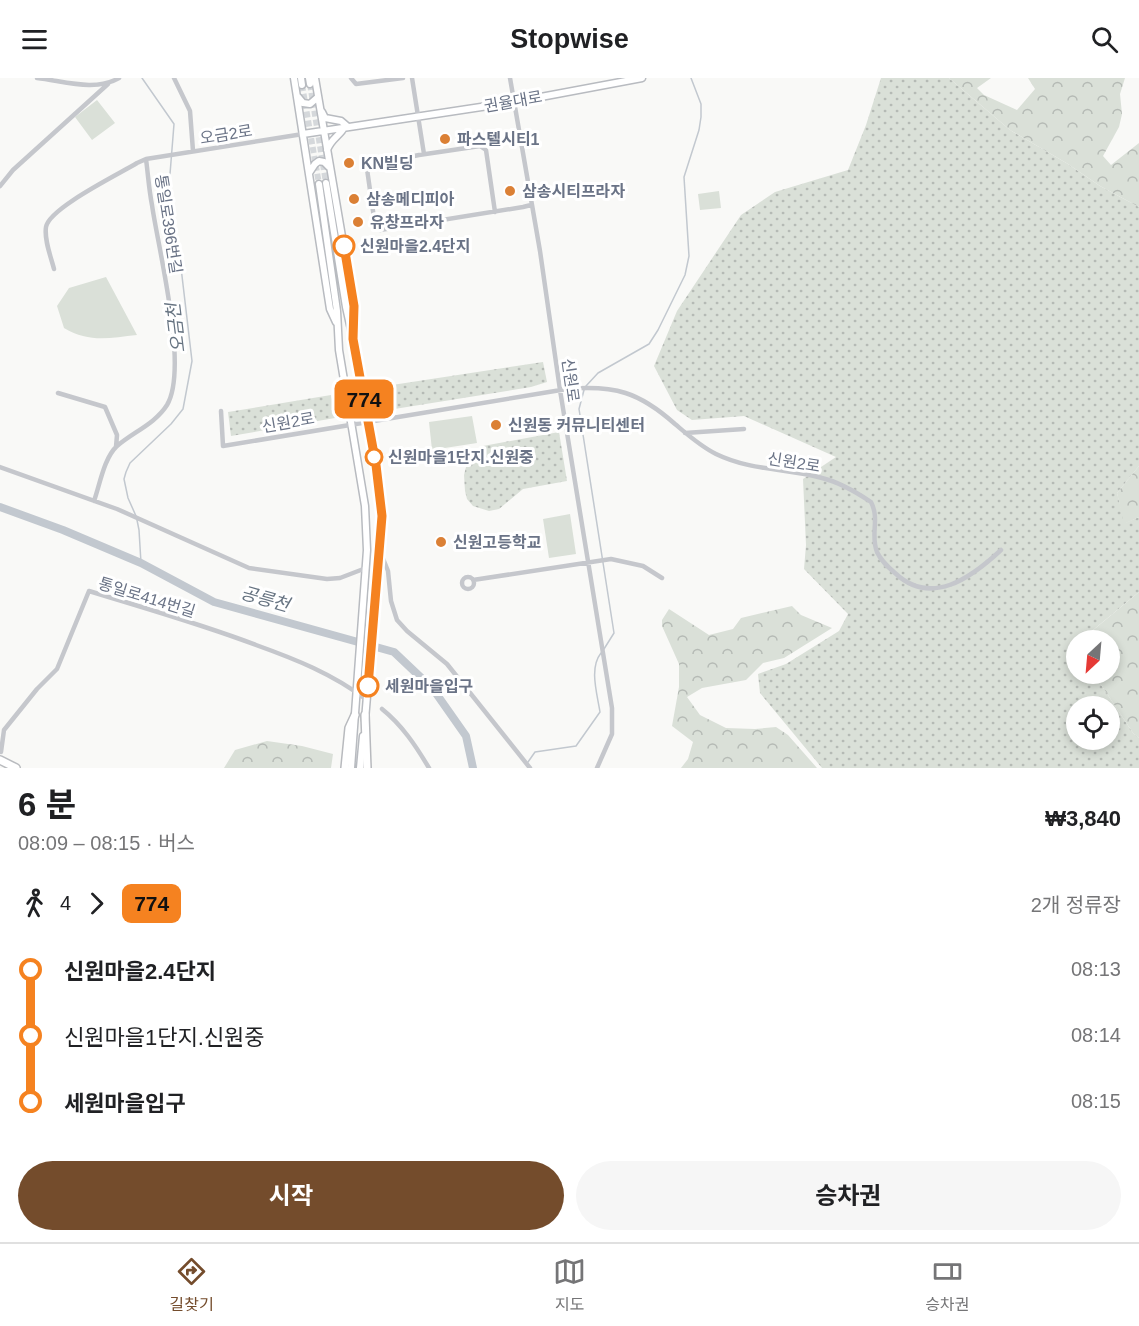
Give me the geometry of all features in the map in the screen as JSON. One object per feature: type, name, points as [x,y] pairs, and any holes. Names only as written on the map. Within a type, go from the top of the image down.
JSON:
[{"type":"highway","points":[[345,768],[349,728],[355,715]]},
{"type":"highway","points":[[365,715],[367,768]]},
{"type":"highway","points":[[0,758],[9,768]]},
{"type":"highway","points":[[0,758],[16,768]]},
{"type":"main road","points":[[294,78],[330,309],[338,328]]},
{"type":"main road","name":"권율대로","points":[[303,134],[514,102],[642,78]]},
{"type":"main road","points":[[311,80],[318,97],[354,306],[353,339]]},
{"type":"main road","points":[[297,97],[303,103],[309,104],[318,97]]},
{"type":"main road","points":[[320,109],[325,118],[341,121],[346,127],[331,140],[327,150]]},
{"type":"main road","points":[[309,173],[319,161],[324,162],[329,168]]},
{"type":"main road","points":[[351,768],[366,568],[365,506],[339,350],[322,183],[368,422],[382,516],[360,768]]},
{"type":"street","points":[[37,78],[81,84],[108,84]]},
{"type":"street","points":[[0,186],[13,170],[108,84],[119,78]]},
{"type":"street","name":"오금2로","points":[[174,78],[190,111],[193,151],[303,134]]},
{"type":"street","points":[[351,78],[356,84],[403,78]]},
{"type":"street","points":[[412,78],[424,154]]},
{"type":"street","name":"신원로","points":[[510,78],[560,390],[592,562],[598,629],[612,708],[612,734],[597,768]]},
{"type":"street","points":[[495,212],[484,147],[424,154],[369,165],[371,197],[377,228],[380,230],[495,212],[531,205]]},
{"type":"street","points":[[54,269],[46,230],[55,212],[146,159],[193,151]]},
{"type":"street","name":"통일로396번길","points":[[116,447],[142,430],[165,408],[174,375],[166,278],[152,206],[146,159]]},
{"type":"street","name":"신원2로","points":[[221,411],[223,446],[560,390],[600,387],[633,395],[649,403],[715,453],[759,468],[824,478],[857,493],[871,502],[877,519],[875,539],[877,550],[885,565],[901,579],[922,589],[950,586],[1000,550]]},
{"type":"street","points":[[58,393],[105,407],[117,435],[116,447],[108,460],[94,501]]},
{"type":"street","points":[[686,433],[744,429]]},
{"type":"street","points":[[0,467],[117,509],[249,568],[327,579],[340,578],[366,568]]},
{"type":"street","points":[[380,551],[388,571],[397,620],[407,632],[447,664],[530,768]]},
{"type":"street","points":[[473,580],[610,559],[643,566],[662,578]]},
{"type":"street","name":"통일로414번길","points":[[0,758],[4,730],[37,689],[57,669],[89,591],[229,635],[287,656],[331,675],[366,700]]},
{"type":"street","points":[[382,709],[393,718],[413,742],[429,768]]},
{"type":"green space","points":[[881,78],[949,78],[1010,130],[1100,186],[1139,207],[1139,466],[1117,493],[1125,523],[1139,517],[1139,592],[1093,630],[1066,630],[1066,684],[1101,684],[1109,696],[1066,696],[1066,750],[1120,750],[1120,713],[1139,738],[1139,768],[822,768],[760,693],[758,674],[786,664],[839,631],[848,614],[804,569],[806,545],[803,479],[836,457],[744,416],[692,420],[677,410],[654,366],[677,311],[741,215],[775,192],[848,170]]},
{"type":"green space","points":[[949,78],[991,78],[977,88],[984,95],[1017,110],[1035,89],[1028,78],[1125,78],[1120,94],[1122,114],[1119,127],[1103,156],[1111,165],[1139,143],[1139,207],[1100,186],[1010,130]]},
{"type":"green space","points":[[97,100],[115,123],[92,140],[75,117]]},
{"type":"green space","points":[[719,191],[721,208],[700,210],[698,194]]},
{"type":"green space","points":[[106,277],[137,335],[91,338],[64,328],[57,306],[69,288]]},
{"type":"green space","points":[[543,362],[547,382],[531,387],[382,411],[379,387]]},
{"type":"green space","points":[[331,395],[335,418],[231,436],[228,412]]},
{"type":"green space","points":[[472,416],[477,443],[432,450],[429,422]]},
{"type":"green space","points":[[559,432],[567,481],[523,489],[499,509],[489,511],[473,506],[467,499],[464,475],[467,463],[483,446]]},
{"type":"green space","points":[[1139,466],[1139,517],[1124,524],[1117,493]]},
{"type":"green space","points":[[570,514],[576,554],[549,558],[543,519]]},
{"type":"green space","points":[[1139,592],[1139,738],[1120,713],[1120,696],[1109,696],[1101,684],[1120,684],[1120,630],[1093,630]]},
{"type":"green space","points":[[792,606],[801,615],[832,628],[784,658],[763,663],[746,680],[702,688],[687,697],[700,715],[726,728],[776,727],[788,735],[817,768],[681,768],[688,759],[693,742],[672,726],[679,687],[679,664],[662,626],[662,620],[669,609],[709,635],[733,629],[741,618]]},
{"type":"green space","points":[[267,741],[302,746],[333,754],[331,768],[224,768],[235,750]]},
{"type":"waterway","name":"오금천","points":[[136,516],[128,498],[124,479],[126,472],[130,463],[171,424],[183,409],[192,361],[178,242],[168,199],[174,124],[142,78]]},
{"type":"waterway","points":[[586,386],[598,373],[649,344],[685,275],[689,256],[684,177],[701,117],[701,104],[691,78]]},
{"type":"waterway","points":[[584,390],[579,409],[614,633],[604,649]]},
{"type":"waterway","name":"공릉천","points":[[0,507],[63,530],[141,563],[214,602],[394,652],[433,689],[466,736],[473,768]]},
{"type":"waterway","name":"오금천","points":[[137,520],[141,563]]},
{"type":"waterway","points":[[528,762],[535,752],[576,746],[600,712],[595,666],[601,653]]},
{"type":"tunnel","points":[[310,84],[326,183]]},
{"type":"tunnel","points":[[302,85],[319,184]]},
{"type":"bus line","name":"774","points":[[344,246],[354,306],[353,339],[376,465],[382,516],[368,686]]},
{"type":"place","name":"파스텔시티1","points":[[445,139]]},
{"type":"place","name":"KN빌딩","points":[[349,163]]},
{"type":"place","name":"삼송시티프라자","points":[[510,191]]},
{"type":"place","name":"삼송메디피아","points":[[354,199]]},
{"type":"place","name":"유창프라자","points":[[358,222]]},
{"type":"place","name":"신원마을2.4단지","points":[[344,246]]},
{"type":"place","name":"신원동 커뮤니티센터","points":[[496,425]]},
{"type":"place","name":"신원마을1단지.신원중","points":[[374,457]]},
{"type":"place","name":"신원고등학교","points":[[441,542]]},
{"type":"place","name":"세원마을입구","points":[[368,686]]}]
